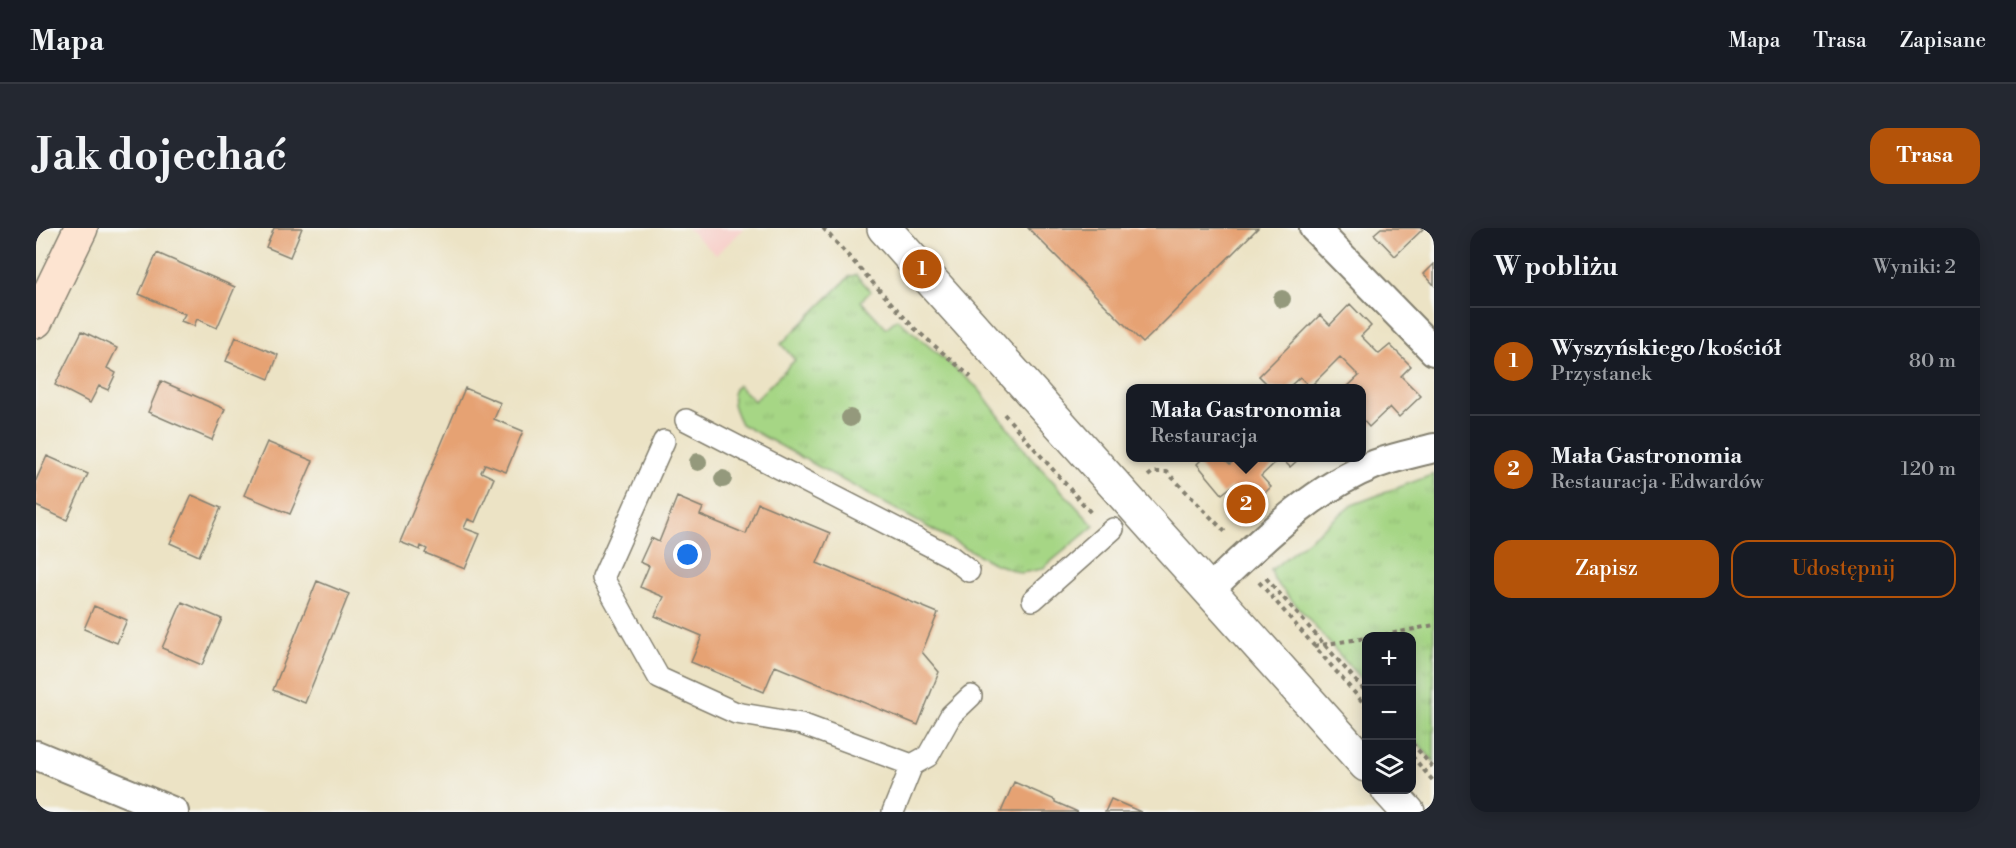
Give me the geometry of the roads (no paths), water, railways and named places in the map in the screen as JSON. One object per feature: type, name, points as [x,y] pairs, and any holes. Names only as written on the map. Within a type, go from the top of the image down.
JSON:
[{"type":"main road","points":[[36,321],[81,228]]},
{"type":"street","points":[[884,228],[1362,760]]},
{"type":"street","points":[[1314,228],[1434,351]]},
{"type":"street","points":[[686,420],[950,556],[969,571]]},
{"type":"street","points":[[664,441],[603,579],[659,678],[736,713],[801,724],[912,765]]},
{"type":"street","points":[[1210,589],[1276,528],[1318,495],[1375,465],[1434,448]]},
{"type":"street","points":[[1033,600],[1106,521]]},
{"type":"street","points":[[893,812],[912,765],[928,756],[951,715],[971,696]]},
{"type":"street","points":[[36,754],[174,812]]},
{"type":"street","points":[[1393,794],[1408,812]]},
{"type":"place","name":"Wyszyńskiego / kościół","points":[[922,269]]},
{"type":"place","name":"Mała Gastronomia","points":[[1246,504]]}]
